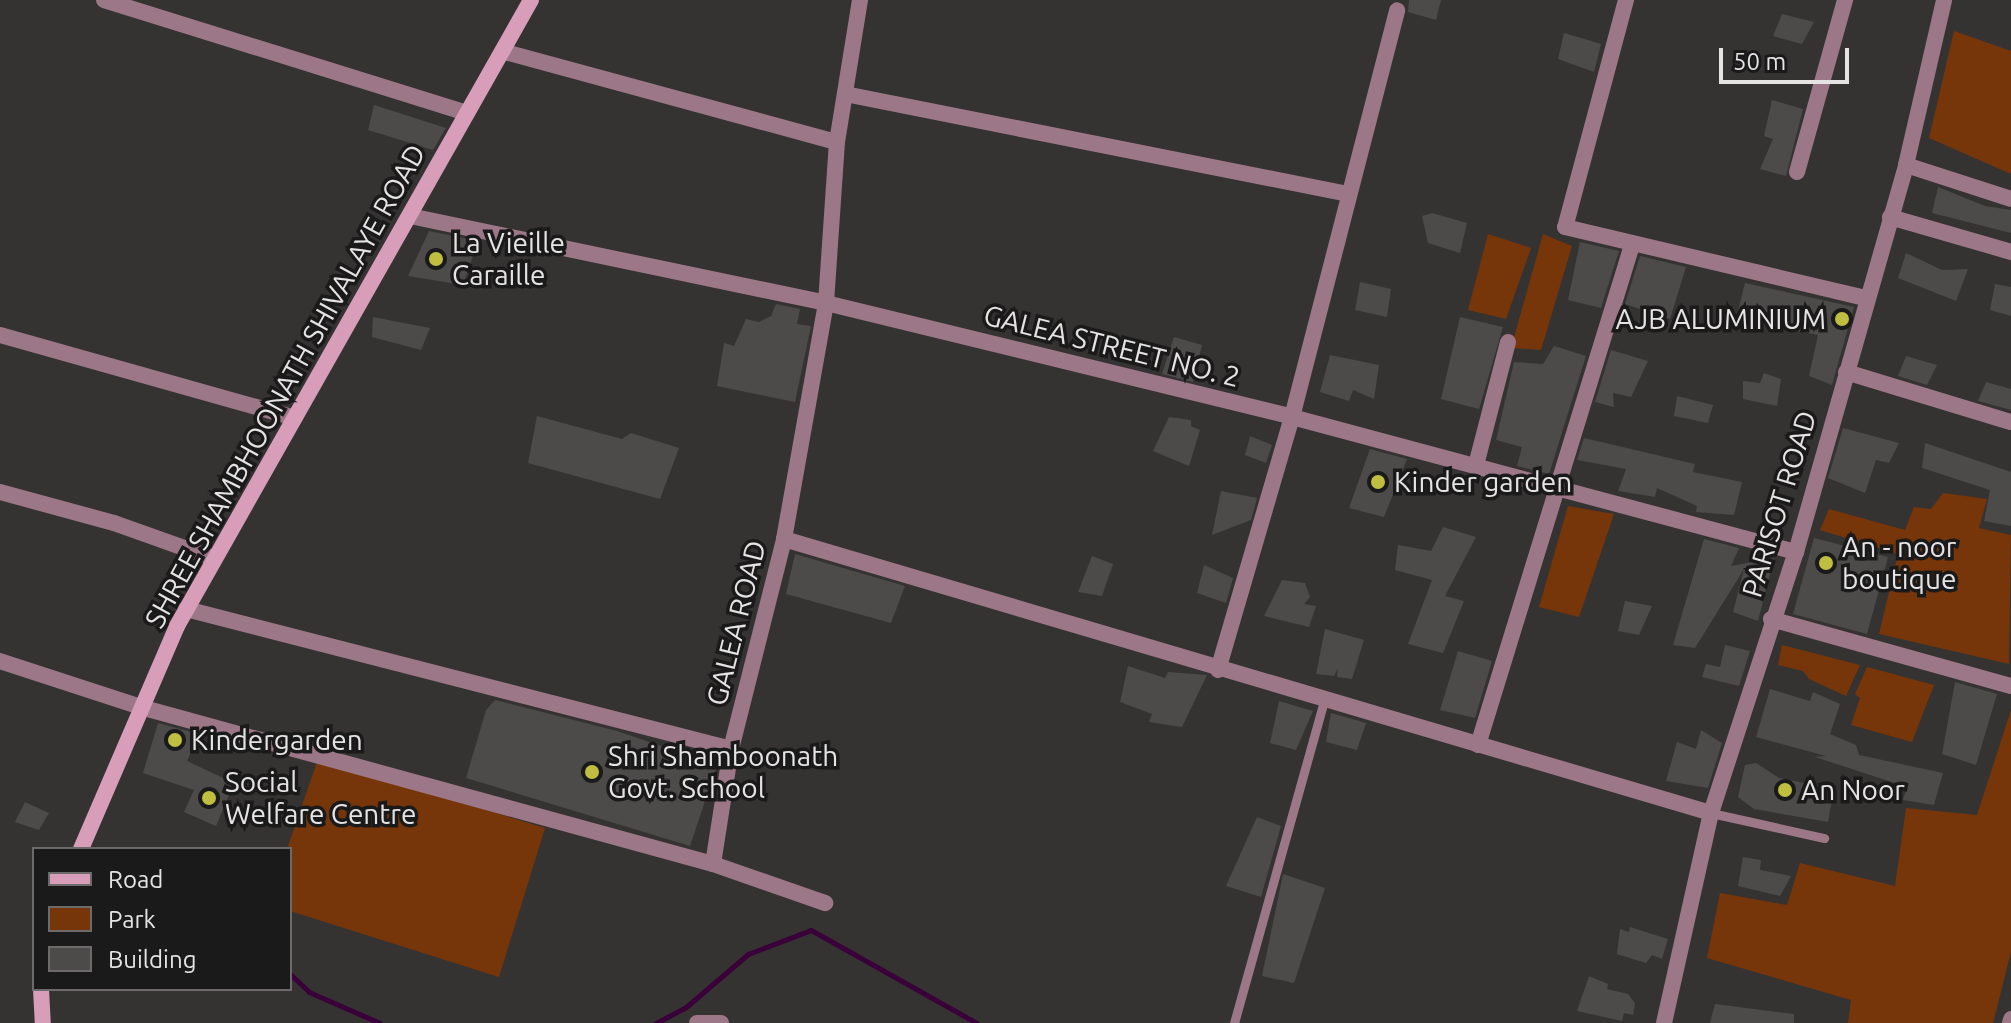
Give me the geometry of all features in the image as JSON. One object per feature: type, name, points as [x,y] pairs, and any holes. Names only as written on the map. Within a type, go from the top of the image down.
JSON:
[{"type":"street","points":[[104,0],[467,113]]},
{"type":"street","name":"SHREE SHAMBHOONATH SHIVALAYE ROAD","points":[[82,847],[186,609],[467,113],[505,52],[531,0]]},
{"type":"street","name":"GALEA ROAD","points":[[713,864],[731,749],[784,539],[826,303],[837,142],[860,0]]},
{"type":"street","points":[[1626,0],[1565,227],[1865,298]]},
{"type":"street","points":[[1797,172],[1845,0]]},
{"type":"street","name":"PARISOT ROAD","points":[[1664,1023],[1711,813],[1771,619],[1796,552],[1865,298],[1906,165],[1944,0]]},
{"type":"street","points":[[1218,670],[1292,417],[1397,10]]},
{"type":"street","points":[[505,52],[837,142]]},
{"type":"street","points":[[845,94],[1348,194]]},
{"type":"street","points":[[1906,165],[2011,199]]},
{"type":"street","name":"GALEA STREET NO. 2","points":[[410,216],[826,303],[1292,417],[1796,552]]},
{"type":"street","points":[[1890,217],[2011,252]]},
{"type":"street","points":[[1478,745],[1632,245]]},
{"type":"street","points":[[0,335],[295,418]]},
{"type":"street","points":[[1476,465],[1508,342]]},
{"type":"street","points":[[1846,372],[2011,422]]},
{"type":"street","points":[[0,492],[114,523],[215,559]]},
{"type":"street","points":[[784,539],[1218,670],[1711,813]]},
{"type":"street","points":[[186,609],[731,749]]},
{"type":"street","points":[[1771,619],[2011,686]]},
{"type":"street","points":[[0,661],[144,708],[713,864],[825,903]]},
{"type":"street","points":[[41,991],[43,1023]]},
{"type":"street","points":[[697,1023],[721,1023]]},
{"type":"lane","points":[[1234,1023],[1324,700]]},
{"type":"lane","points":[[1711,813],[1824,838]]},
{"type":"green space","points":[[1954,31],[2011,51],[2011,174],[1929,138]]},
{"type":"green space","points":[[1488,234],[1531,248],[1506,319],[1468,310]]},
{"type":"green space","points":[[1543,234],[1572,246],[1541,350],[1511,348]]},
{"type":"green space","points":[[1943,493],[1987,499],[1979,528],[2011,535],[2009,664],[1879,634],[1898,554],[1820,530],[1829,509],[1905,530],[1914,507],[1931,509]]},
{"type":"green space","points":[[1568,506],[1614,514],[1579,617],[1539,607]]},
{"type":"green space","points":[[1782,645],[1860,665],[1846,696],[1809,679],[1803,671],[1778,665]]},
{"type":"green space","points":[[1867,667],[1934,685],[1912,742],[1851,725],[1860,698],[1855,694]]},
{"type":"green space","points":[[2011,710],[2011,952],[1993,1023],[1848,1023],[1851,1000],[1707,958],[1720,893],[1787,905],[1800,863],[1895,886],[1906,808],[1977,815]]},
{"type":"green space","points":[[318,759],[545,828],[499,977],[292,912],[292,847],[288,847]]},
{"type":"building","points":[[1409,0],[1441,0],[1436,20],[1408,12]]},
{"type":"building","points":[[1782,14],[1814,22],[1802,44],[1773,36]]},
{"type":"building","points":[[1564,33],[1601,44],[1594,72],[1558,59]]},
{"type":"building","points":[[1772,100],[1803,109],[1786,176],[1760,169],[1773,139],[1764,136]]},
{"type":"building","points":[[374,105],[446,128],[433,150],[368,130]]},
{"type":"building","points":[[1938,187],[1985,206],[2011,210],[2011,233],[1932,213]]},
{"type":"building","points":[[1432,213],[1467,223],[1460,253],[1428,243],[1422,216]]},
{"type":"building","points":[[429,231],[478,241],[463,285],[408,276]]},
{"type":"building","points":[[1580,242],[1619,251],[1601,308],[1568,300]]},
{"type":"building","points":[[1906,253],[1942,270],[1968,269],[1956,301],[1898,278]]},
{"type":"building","points":[[1640,256],[1686,267],[1670,319],[1625,304]]},
{"type":"building","points":[[1360,282],[1391,289],[1387,317],[1355,310]]},
{"type":"building","points":[[1745,283],[1854,307],[1832,385],[1809,376],[1818,335],[1736,319]]},
{"type":"building","points":[[1995,284],[2011,287],[2011,316],[1990,310]]},
{"type":"building","points":[[776,304],[800,309],[797,324],[811,326],[795,402],[717,386],[724,343],[734,346],[746,319],[759,322],[771,316]]},
{"type":"building","points":[[373,317],[430,328],[421,350],[372,337]]},
{"type":"building","points":[[1460,317],[1503,327],[1479,409],[1441,399]]},
{"type":"building","points":[[1174,337],[1202,345],[1193,382],[1162,374]]},
{"type":"building","points":[[1554,346],[1586,356],[1549,474],[1517,466],[1522,447],[1496,440],[1514,362],[1543,364]]},
{"type":"building","points":[[1611,350],[1648,361],[1631,397],[1613,393],[1614,407],[1595,402]]},
{"type":"building","points":[[1330,355],[1379,365],[1374,399],[1353,390],[1349,401],[1320,392]]},
{"type":"building","points":[[1906,356],[1937,365],[1927,385],[1898,376]]},
{"type":"building","points":[[1764,373],[1781,379],[1777,406],[1743,399],[1743,381],[1760,383]]},
{"type":"building","points":[[1986,382],[2011,389],[2011,410],[1978,401]]},
{"type":"building","points":[[1677,396],[1713,405],[1708,423],[1674,416]]},
{"type":"building","points":[[537,416],[622,439],[631,433],[679,448],[660,499],[528,463]]},
{"type":"building","points":[[1169,417],[1191,420],[1191,426],[1200,430],[1189,466],[1153,451]]},
{"type":"building","points":[[1843,428],[1899,443],[1889,463],[1876,460],[1865,493],[1828,478]]},
{"type":"building","points":[[1250,436],[1272,445],[1266,463],[1245,455]]},
{"type":"building","points":[[1584,438],[1695,464],[1693,472],[1742,482],[1734,515],[1696,512],[1697,506],[1657,488],[1655,497],[1618,491],[1626,469],[1577,460]]},
{"type":"building","points":[[1925,443],[2011,472],[2011,526],[1984,521],[1990,490],[1922,468]]},
{"type":"building","name":"Kinder garden","points":[[1370,449],[1407,459],[1384,517],[1349,508]]},
{"type":"building","points":[[1221,491],[1257,498],[1251,520],[1212,535]]},
{"type":"building","points":[[1443,527],[1476,537],[1445,596],[1464,601],[1443,653],[1408,644],[1432,580],[1395,570],[1398,545],[1431,551]]},
{"type":"building","points":[[1814,538],[1888,557],[1867,634],[1793,614]]},
{"type":"building","points":[[1704,539],[1739,548],[1731,566],[1774,558],[1758,621],[1733,612],[1744,569],[1695,648],[1673,645]]},
{"type":"building","points":[[795,554],[905,586],[891,623],[786,594]]},
{"type":"building","points":[[1092,556],[1113,564],[1102,596],[1078,592]]},
{"type":"building","points":[[1204,565],[1233,578],[1226,603],[1197,593]]},
{"type":"building","points":[[1282,580],[1305,583],[1310,597],[1304,604],[1316,606],[1309,627],[1264,616]]},
{"type":"building","points":[[1625,601],[1652,606],[1639,635],[1618,631]]},
{"type":"building","points":[[1325,629],[1364,640],[1352,679],[1337,677],[1338,668],[1334,676],[1316,674]]},
{"type":"building","points":[[1725,645],[1750,651],[1739,686],[1702,677],[1706,664],[1720,667]]},
{"type":"building","points":[[1458,651],[1492,661],[1475,718],[1440,710]]},
{"type":"building","points":[[1128,666],[1165,678],[1168,672],[1207,675],[1182,727],[1149,722],[1152,714],[1120,702]]},
{"type":"building","points":[[1955,682],[1997,694],[1976,765],[1942,754]]},
{"type":"building","points":[[1770,689],[1810,701],[1813,692],[1840,704],[1830,734],[1856,745],[1859,755],[1943,773],[1934,805],[1903,800],[1907,787],[1815,757],[1826,756],[1756,737]]},
{"type":"building","name":"Shri Shamboonath Govt. School","points":[[495,700],[617,731],[717,765],[690,846],[466,778],[486,710]]},
{"type":"building","points":[[1279,701],[1313,711],[1296,750],[1270,743]]},
{"type":"building","points":[[1331,713],[1366,723],[1357,750],[1326,742]]},
{"type":"building","points":[[158,723],[199,734],[187,761],[234,783],[216,826],[184,812],[194,790],[143,773]]},
{"type":"building","points":[[1701,730],[1722,743],[1708,788],[1666,781],[1677,742],[1696,749]]},
{"type":"building","name":"An Noor","points":[[1756,763],[1779,778],[1834,789],[1828,822],[1754,809],[1738,797],[1745,765]]},
{"type":"building","points":[[25,802],[49,813],[39,830],[15,822]]},
{"type":"building","points":[[1257,817],[1281,826],[1261,897],[1226,886]]},
{"type":"building","points":[[1743,857],[1761,860],[1760,870],[1791,876],[1780,896],[1738,886]]},
{"type":"building","points":[[1283,874],[1325,888],[1294,983],[1262,976]]},
{"type":"building","points":[[1630,927],[1668,939],[1662,959],[1652,955],[1646,963],[1617,954],[1620,929],[1629,932]]},
{"type":"building","points":[[1589,976],[1608,984],[1607,989],[1628,994],[1635,1003],[1633,1015],[1624,1013],[1622,1021],[1577,1011]]},
{"type":"building","points":[[1715,1004],[1794,1014],[1794,1023],[1710,1023]]},
{"type":"waterway","points":[[656,1023],[686,1007],[748,954],[811,930],[977,1023]]},
{"type":"waterway","points":[[292,976],[309,992],[380,1023]]},
{"type":"place","name":"La Vieille Caraille","points":[[436,259]]},
{"type":"place","name":"AJB ALUMINIUM","points":[[1842,319]]},
{"type":"place","name":"Kinder garden","points":[[1378,482]]},
{"type":"place","name":"An - noor boutique","points":[[1826,563]]},
{"type":"place","name":"Kindergarden","points":[[175,740]]},
{"type":"place","name":"Shri Shamboonath Govt. School","points":[[592,772]]},
{"type":"place","name":"An Noor","points":[[1785,790]]},
{"type":"place","name":"Social Welfare Centre","points":[[209,798]]}]
